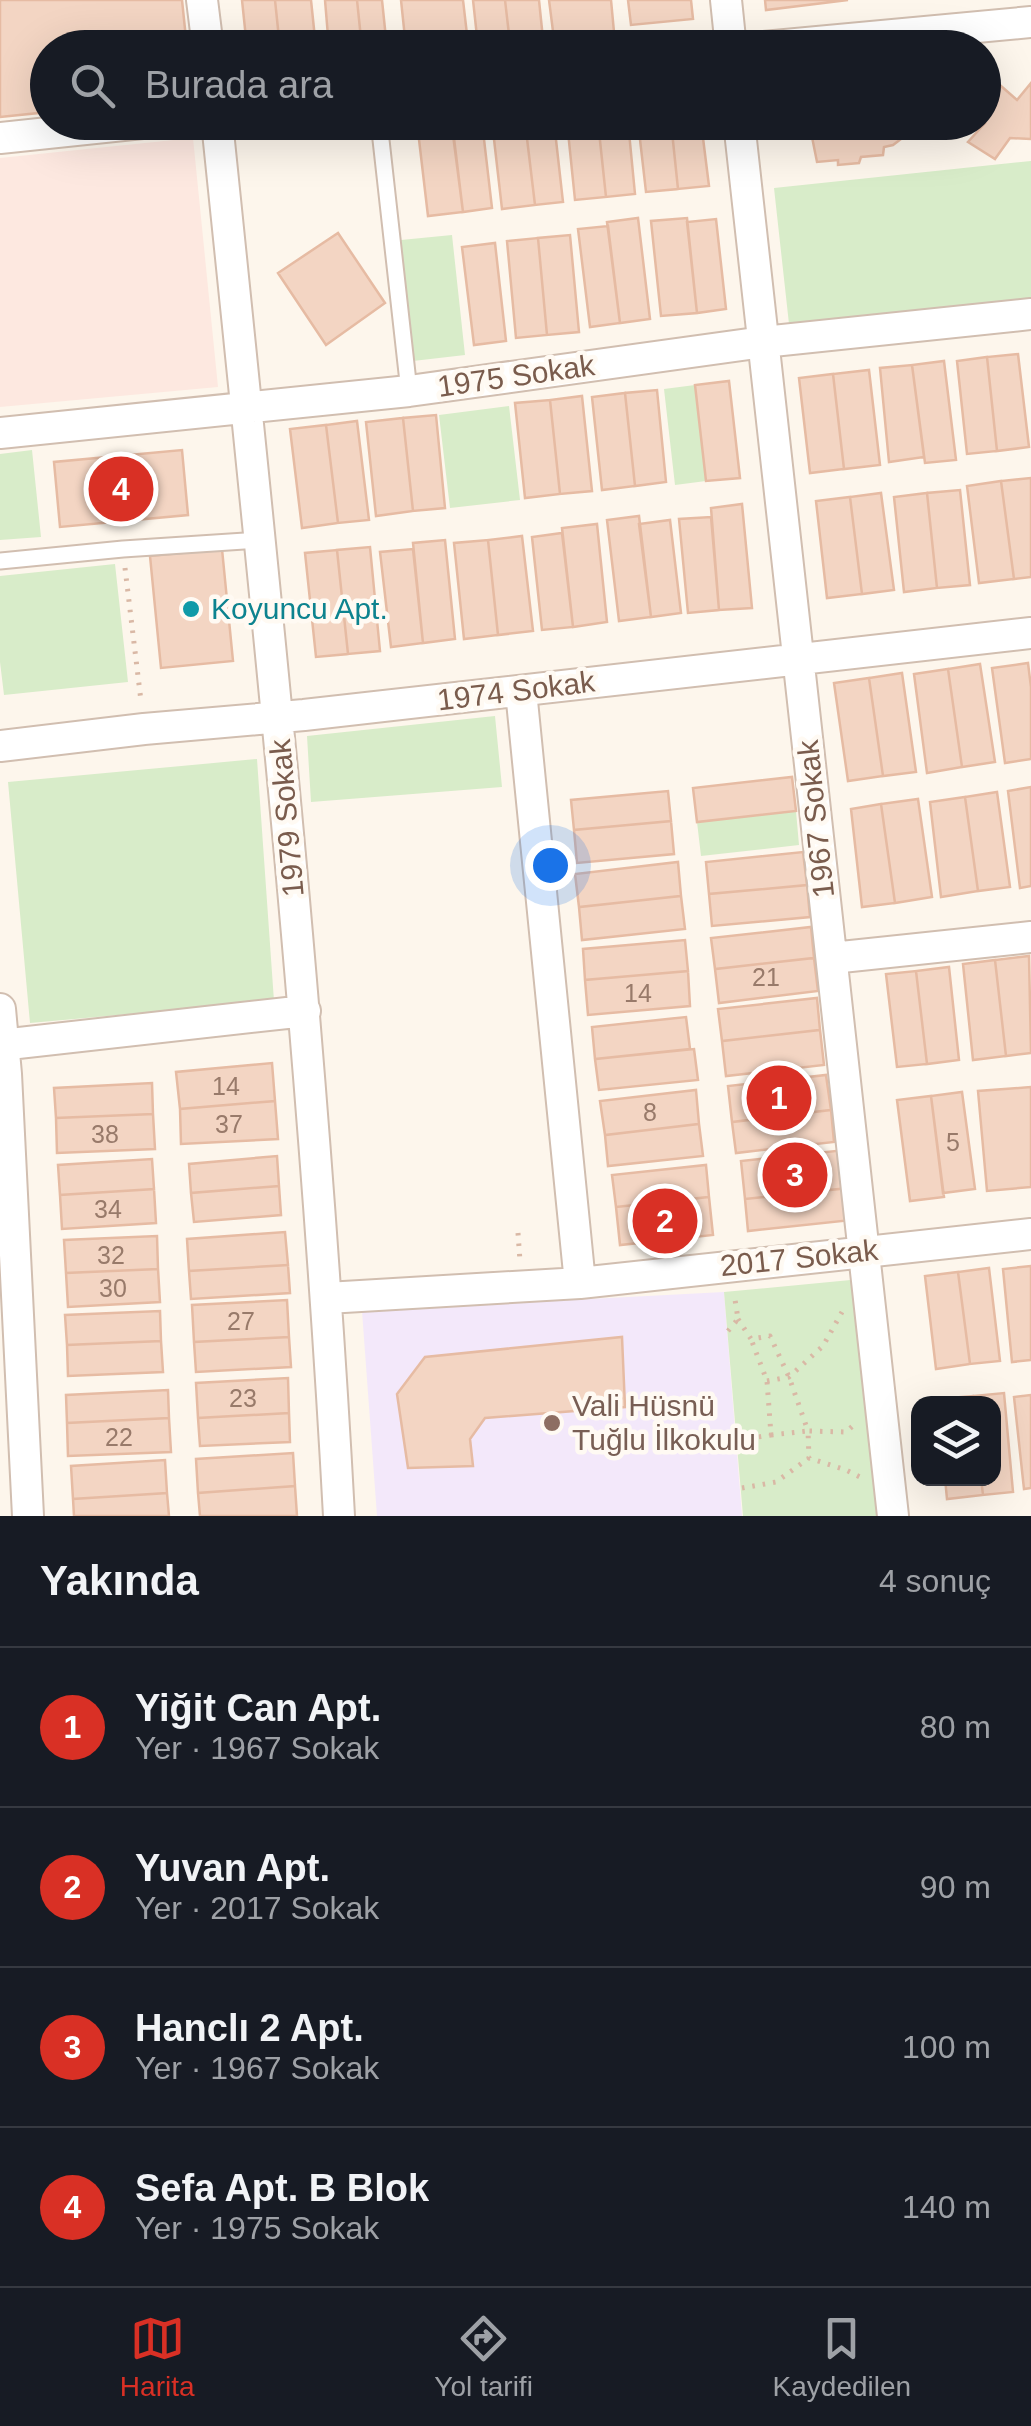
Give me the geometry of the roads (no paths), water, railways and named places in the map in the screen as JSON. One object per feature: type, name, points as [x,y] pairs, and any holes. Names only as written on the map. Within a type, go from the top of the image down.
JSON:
[{"type":"street","points":[[202,0],[206,30]]},
{"type":"street","points":[[726,0],[729,30]]},
{"type":"street","points":[[945,30],[1031,22]]},
{"type":"street","points":[[0,138],[30,135]]},
{"type":"street","name":"1979 Sokak","points":[[220,140],[305,1011],[339,1516]]},
{"type":"street","name":"1967 Sokak","points":[[741,140],[893,1516]]},
{"type":"street","name":"1975 Sokak","points":[[0,433],[409,391],[763,342],[1031,314]]},
{"type":"street","name":"1974 Sokak","points":[[0,746],[1031,632]]},
{"type":"street","points":[[521,691],[580,1283]]},
{"type":"street","points":[[832,958],[1031,937]]},
{"type":"street","points":[[0,1009],[28,1516]]},
{"type":"street","points":[[2,1044],[305,1011]]},
{"type":"street","name":"2017 Sokak","points":[[327,1298],[580,1283],[1031,1234]]},
{"type":"lane","points":[[381,140],[409,391]]},
{"type":"lane","points":[[0,561],[261,540]]},
{"type":"place","name":"Sefa Apt. B Blok","points":[[121,489]]},
{"type":"place","name":"Koyuncu Apt.","points":[[191,609]]},
{"type":"place","name":"Yiğit Can Apt.","points":[[779,1098]]},
{"type":"place","name":"Hanclı 2 Apt.","points":[[795,1175]]},
{"type":"place","name":"Yuvan Apt.","points":[[665,1221]]},
{"type":"place","name":"Vali Hüsnü Tuğlu İlkokulu","points":[[552,1423]]}]
